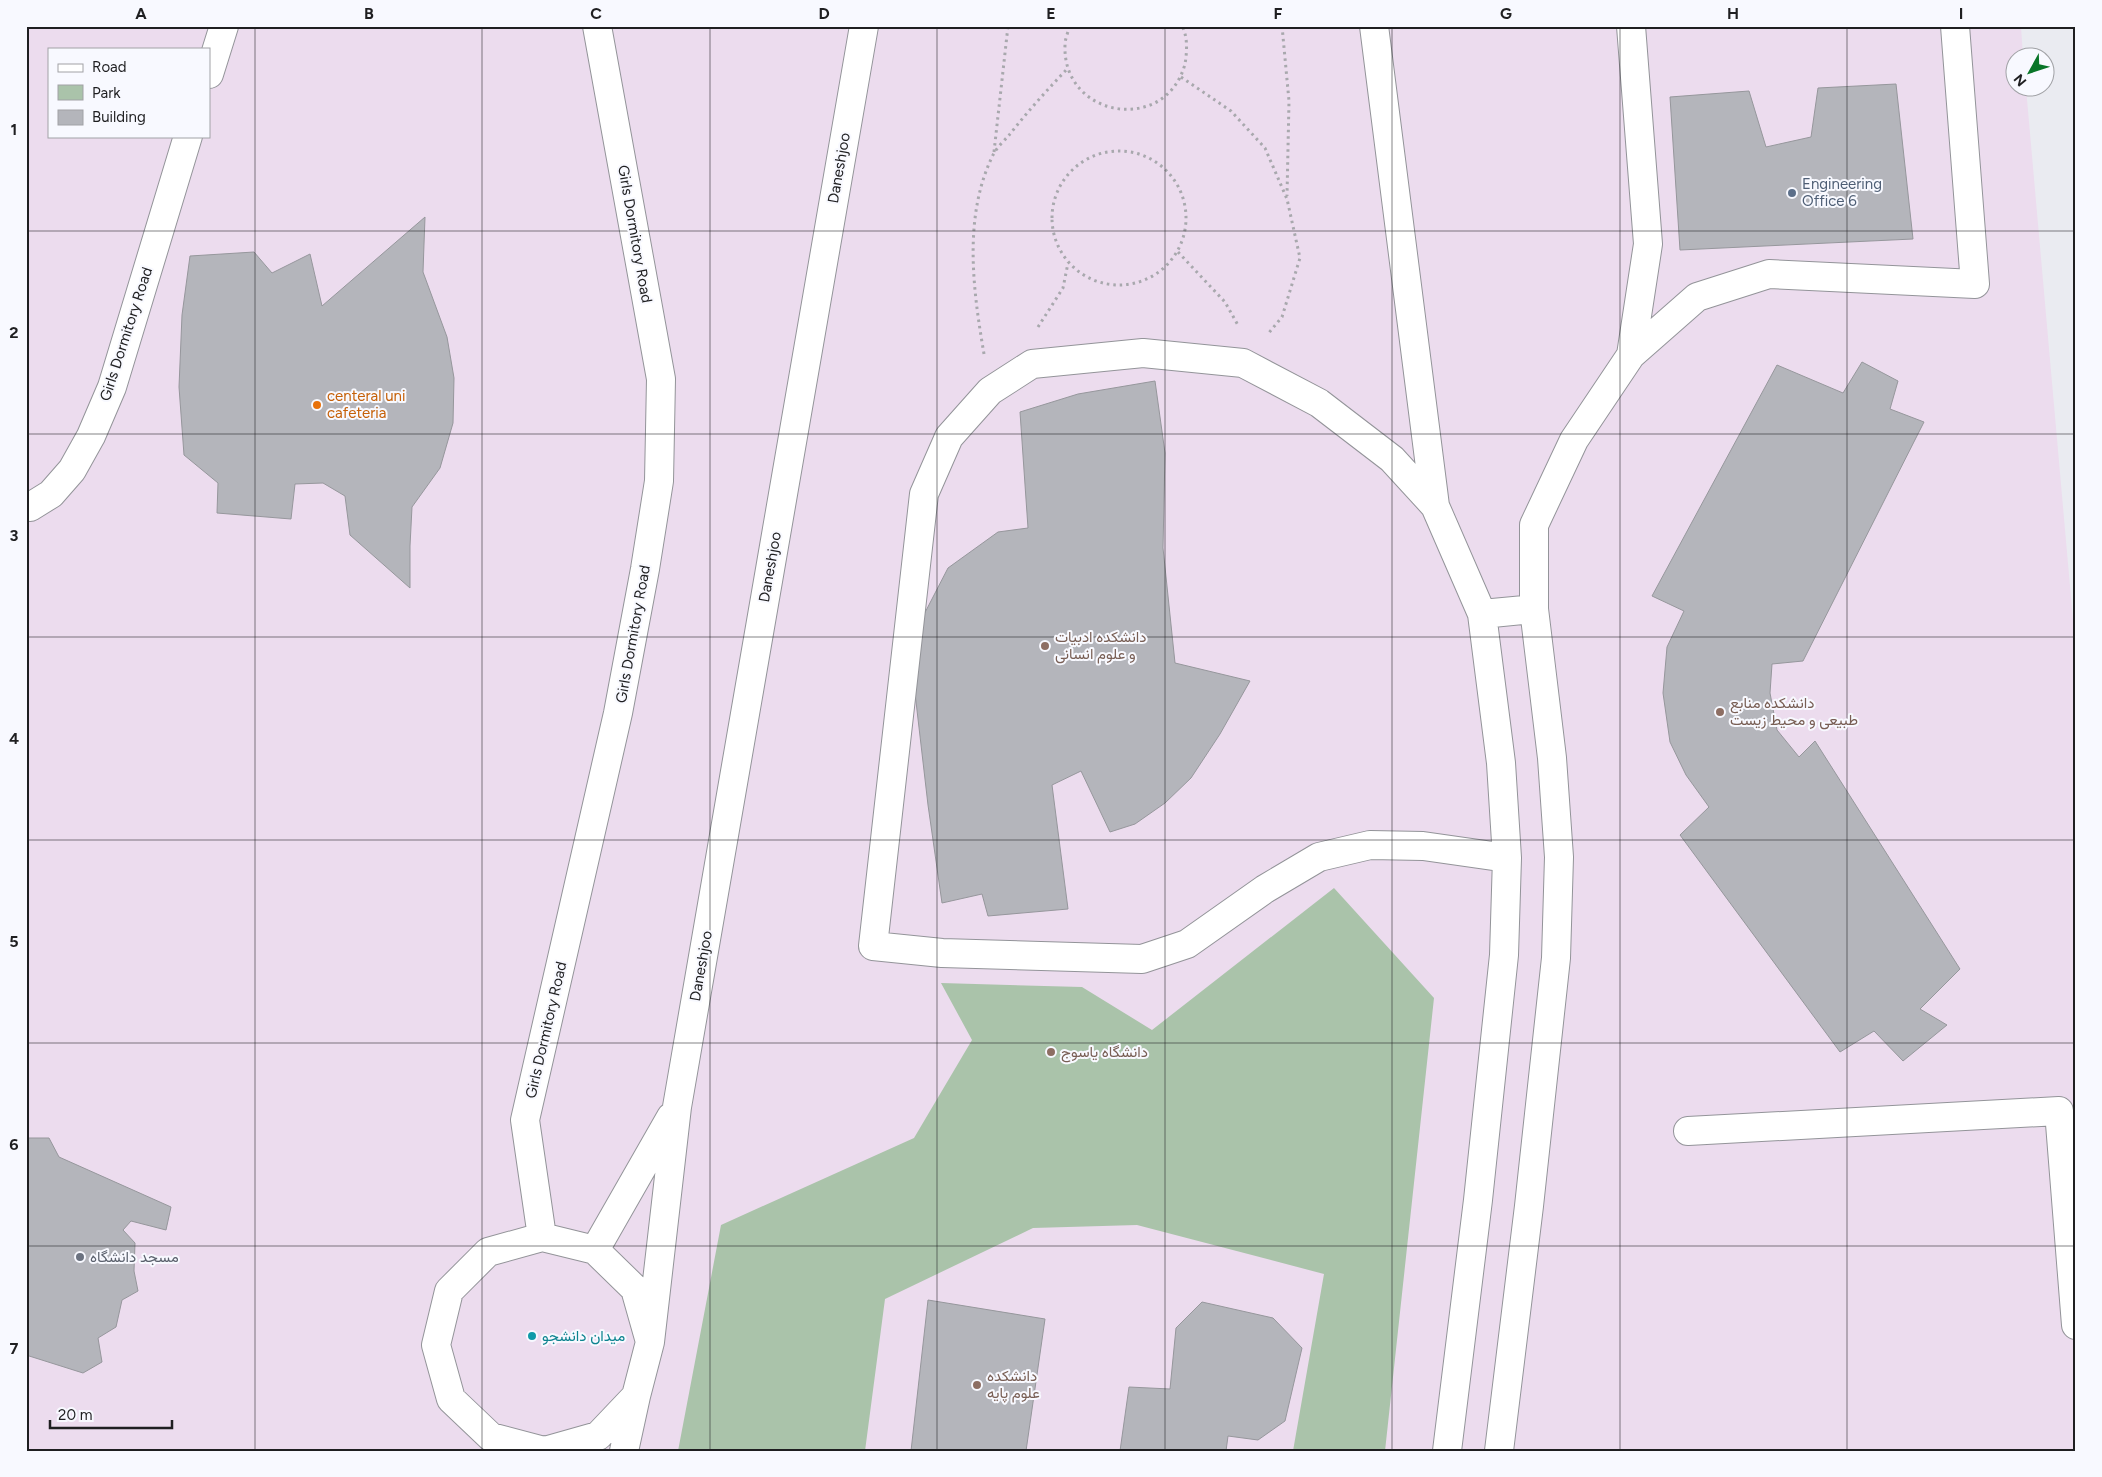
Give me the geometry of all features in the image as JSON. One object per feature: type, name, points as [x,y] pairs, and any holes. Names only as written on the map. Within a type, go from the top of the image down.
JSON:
[{"type":"street","points":[[210,71],[224,26]]},
{"type":"street","name":"Girls Dormitory Road","points":[[542,1237],[525,1120],[579,892],[618,713],[645,569],[659,481],[661,380],[596,26]]},
{"type":"street","name":"Daneshjoo","points":[[624,1451],[650,1342],[677,1107],[864,26]]},
{"type":"street","points":[[1374,26],[1434,506],[1482,614],[1501,763],[1507,858],[1503,965],[1478,1200],[1447,1451]]},
{"type":"street","points":[[1631,26],[1648,244],[1631,355]]},
{"type":"street","points":[[1499,1451],[1529,1206],[1556,958],[1559,857],[1552,758],[1534,609],[1534,525],[1574,440],[1631,355],[1697,298],[1769,274],[1974,284],[1955,26]]},
{"type":"street","name":"Girls Dormitory Road","points":[[28,510],[51,494],[72,470],[91,436],[112,387],[187,138]]},
{"type":"street","points":[[1434,506],[1392,459],[1319,403],[1243,363],[1143,353],[1032,364],[990,391],[948,437],[924,494],[873,946],[942,953],[1142,959],[1187,944],[1265,889],[1319,856],[1370,845],[1423,846],[1507,858]]},
{"type":"street","points":[[1482,614],[1534,609]]},
{"type":"street","points":[[595,1250],[677,1107]]},
{"type":"street","points":[[1688,1131],[2059,1111],[2076,1325]]},
{"type":"street","points":[[636,1396],[598,1436],[545,1451],[487,1444],[451,1399],[436,1345],[447,1300],[450,1291],[488,1252],[542,1237],[595,1250],[635,1289],[650,1342]]},
{"type":"path","points":[[990,391],[976,311],[973,246],[979,197],[994,154],[1008,26]]},
{"type":"path","points":[[1070,26],[1065,44],[1068,68],[1080,89],[1099,104],[1122,110],[1146,107],[1166,96],[1181,77],[1187,53],[1182,26]]},
{"type":"path","points":[[1282,26],[1289,101],[1287,199]]},
{"type":"path","points":[[994,154],[1031,107],[1068,68]]},
{"type":"path","points":[[1181,77],[1231,111],[1265,148],[1287,199],[1300,258],[1282,317],[1243,363]]},
{"type":"path","points":[[1125,150],[1150,157],[1171,174],[1184,197],[1188,223],[1178,252],[1164,270],[1141,283],[1115,287],[1089,279],[1068,262],[1055,239],[1051,213],[1059,187],[1075,167],[1098,153],[1125,150]]},
{"type":"path","points":[[1178,252],[1225,302],[1242,333],[1243,363]]},
{"type":"shaded area","name":"دانشگاه یاسوج","points":[[26,26],[2021,26],[2022,48],[2004,48],[2004,98],[2027,98],[2076,654],[2076,1451],[26,1451]]},
{"type":"green space","points":[[1334,888],[1434,998],[1385,1451],[1293,1451],[1324,1274],[1137,1225],[1033,1228],[885,1299],[865,1451],[678,1451],[721,1225],[914,1138],[972,1040],[941,983],[1082,987],[1152,1030]]},
{"type":"building","name":"Engineering Office 6","points":[[1896,84],[1913,239],[1680,250],[1670,97],[1749,91],[1766,147],[1811,137],[1818,88]]},
{"type":"building","name":"centeral uni cafeteria","points":[[425,217],[423,272],[447,337],[454,378],[453,423],[440,468],[412,507],[410,588],[350,535],[345,496],[323,483],[295,484],[291,519],[217,513],[218,483],[184,455],[179,387],[182,315],[190,256],[254,252],[272,273],[310,254],[322,306]]},
{"type":"building","name":"دانشکده منابع طبیعی و محیط زیست","points":[[1862,362],[1898,381],[1890,409],[1924,422],[1803,661],[1772,664],[1770,693],[1777,730],[1799,757],[1815,741],[1960,969],[1920,1009],[1947,1025],[1903,1061],[1874,1031],[1840,1052],[1680,835],[1709,807],[1686,775],[1670,742],[1663,693],[1667,647],[1684,611],[1652,596],[1777,365],[1843,393]]},
{"type":"building","name":"دانشکده ادبیات و علوم انسانی","points":[[1155,381],[1165,453],[1163,548],[1175,663],[1250,681],[1220,734],[1191,778],[1165,803],[1135,824],[1110,832],[1081,771],[1052,785],[1068,909],[988,916],[982,894],[942,903],[915,693],[917,628],[948,568],[998,532],[1028,528],[1020,412],[1078,394]]},
{"type":"building","name":"مسجد دانشگاه","points":[[26,1138],[49,1138],[59,1157],[171,1207],[166,1230],[131,1221],[123,1230],[135,1243],[134,1271],[138,1291],[122,1300],[116,1327],[98,1338],[102,1362],[83,1373],[26,1355]]},
{"type":"building","name":"دانشکده علوم پایه","points":[[928,1300],[1045,1319],[1026,1451],[911,1451]]},
{"type":"building","points":[[1202,1302],[1273,1318],[1302,1348],[1285,1421],[1258,1440],[1228,1436],[1226,1451],[1120,1451],[1129,1387],[1170,1389],[1176,1328]]},
{"type":"place","name":"Engineering Office 6","points":[[1792,193]]},
{"type":"place","name":"centeral uni cafeteria","points":[[317,405]]},
{"type":"place","name":"دانشکده ادبیات و علوم انسانی","points":[[1045,646]]},
{"type":"place","name":"دانشکده منابع طبیعی و محیط زیست","points":[[1720,712]]},
{"type":"place","name":"دانشگاه یاسوج","points":[[1051,1052]]},
{"type":"place","name":"مسجد دانشگاه","points":[[80,1257]]},
{"type":"place","name":"میدان دانشجو","points":[[532,1336]]},
{"type":"place","name":"دانشکده علوم پایه","points":[[977,1385]]}]
